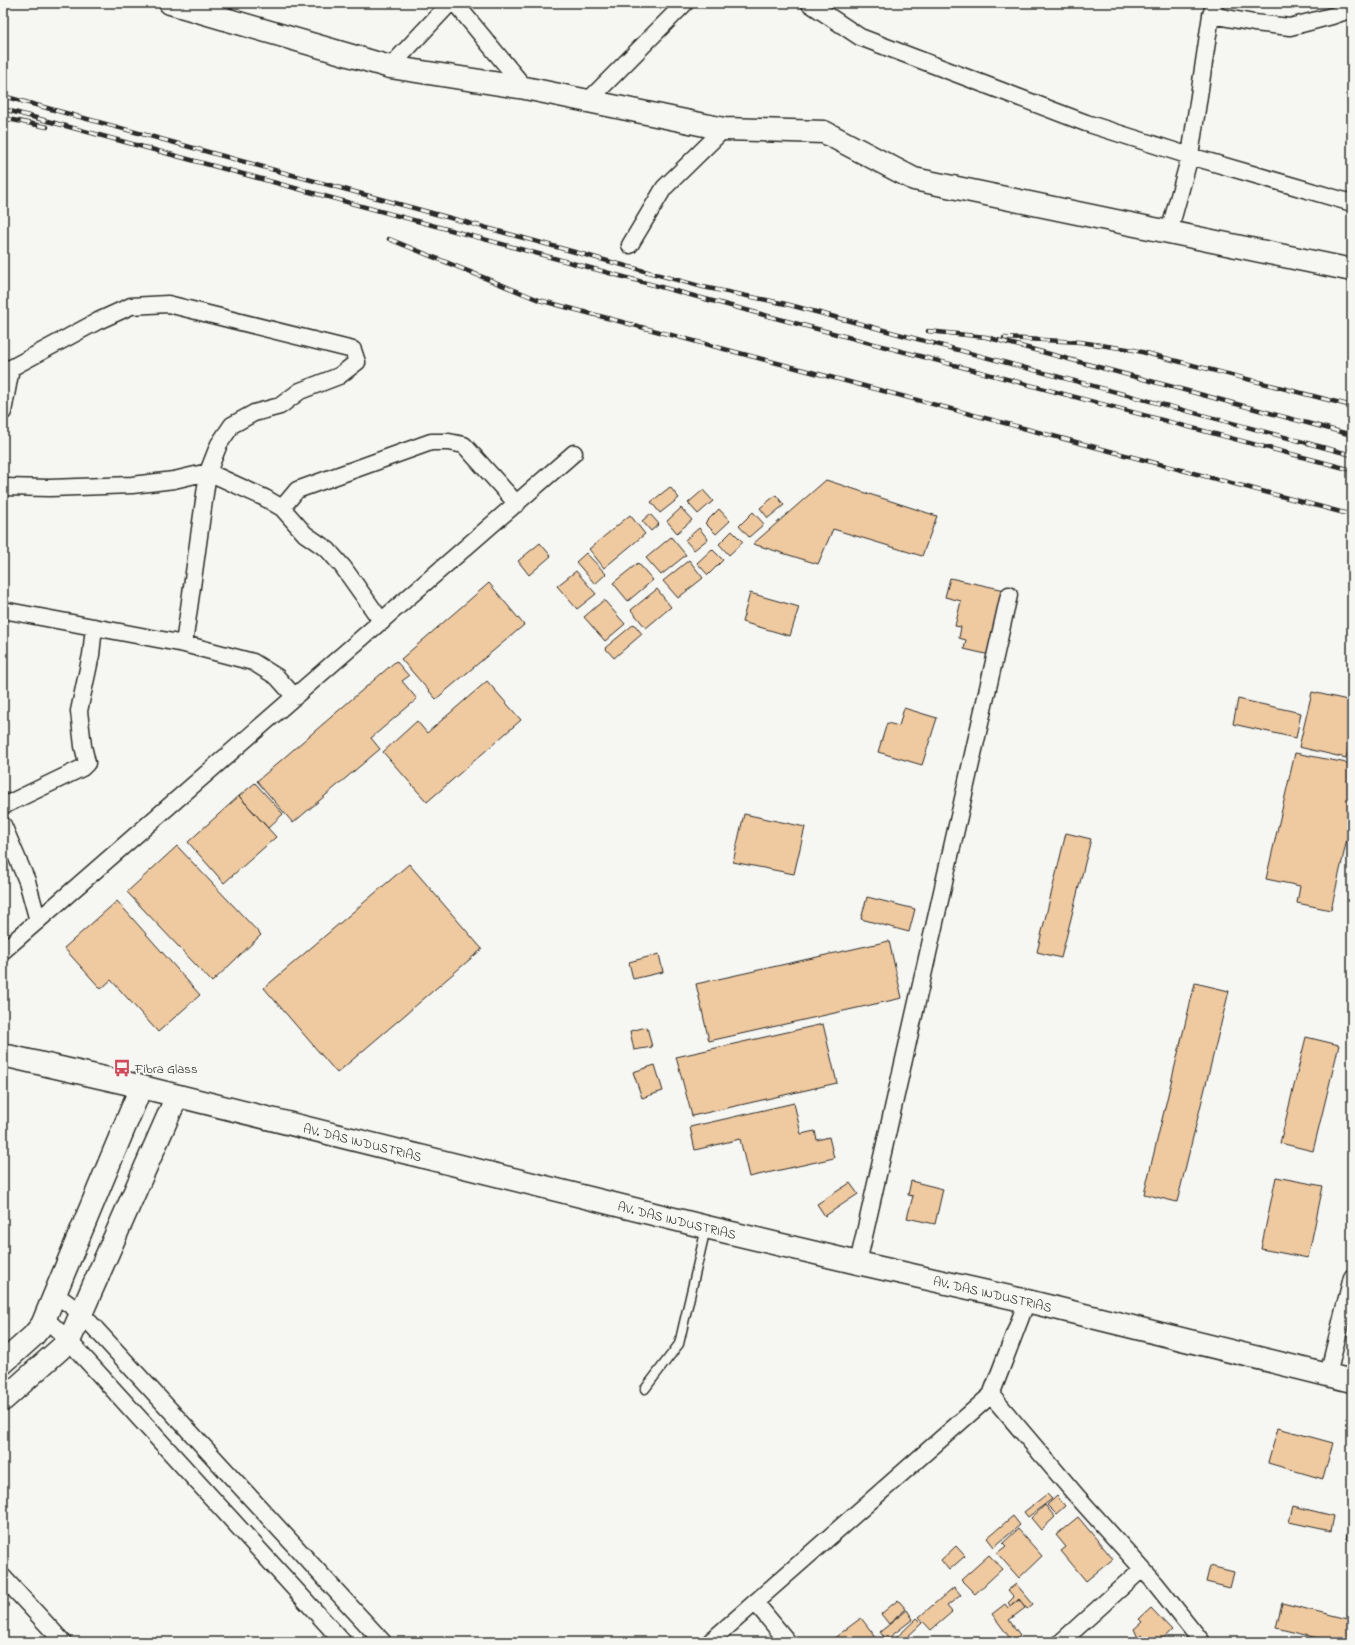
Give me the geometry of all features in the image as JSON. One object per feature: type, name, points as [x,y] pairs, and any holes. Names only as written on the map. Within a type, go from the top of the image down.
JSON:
[{"type":"street","points":[[170,3],[390,67],[525,88],[724,129],[824,132],[914,178],[1352,270]]},
{"type":"street","points":[[390,67],[450,3]]},
{"type":"street","points":[[455,3],[525,88]]},
{"type":"street","points":[[588,101],[685,3]]},
{"type":"street","points":[[809,3],[860,38],[1086,123],[1190,156],[1352,203]]},
{"type":"street","points":[[1169,232],[1190,156],[1213,9],[1254,23],[1290,27],[1352,9]]},
{"type":"street","points":[[630,245],[664,188],[724,129]]},
{"type":"street","points":[[3,412],[7,368],[98,321],[131,306],[168,304],[353,350],[357,362],[339,376],[300,391],[280,406],[254,413],[232,425],[219,444],[208,472],[184,644]]},
{"type":"street","points":[[282,508],[297,490],[431,442],[449,442],[464,445],[517,504]]},
{"type":"street","points":[[3,951],[574,453]]},
{"type":"street","points":[[3,486],[50,488],[132,484],[174,480],[208,472],[265,498],[282,508],[305,534],[328,550],[343,567],[382,622]]},
{"type":"street","points":[[858,1263],[1009,595]]},
{"type":"street","points":[[3,610],[32,614],[184,644],[253,662],[277,677],[295,697]]},
{"type":"street","points":[[3,806],[82,768],[87,763],[83,746],[79,711],[91,655],[94,627]]},
{"type":"street","points":[[3,825],[27,881],[38,920]]},
{"type":"street","name":"AV. DAS INDUSTRIAS","points":[[3,1055],[141,1087],[706,1227],[1026,1301],[1352,1381]]},
{"type":"street","points":[[3,1363],[33,1336],[42,1325],[141,1087]]},
{"type":"street","points":[[3,1400],[69,1341],[177,1096]]},
{"type":"street","points":[[1328,1375],[1352,1277]]},
{"type":"street","points":[[55,1294],[81,1314],[383,1642]]},
{"type":"street","points":[[710,1642],[991,1395],[1026,1301]]},
{"type":"street","points":[[45,1318],[69,1341],[343,1642]]},
{"type":"street","points":[[991,1395],[1075,1494],[1142,1569],[1202,1642]]},
{"type":"street","points":[[1061,1642],[1142,1569]]},
{"type":"street","points":[[3,1577],[63,1642]]},
{"type":"street","points":[[755,1602],[788,1642]]},
{"type":"lane","points":[[645,1389],[679,1344],[706,1227]]},
{"type":"building","points":[[826,480],[937,516],[922,556],[833,529],[818,564],[753,544]]},
{"type":"building","points":[[670,487],[679,498],[660,513],[651,502]]},
{"type":"building","points":[[703,490],[713,501],[698,514],[688,503]]},
{"type":"building","points":[[776,495],[784,505],[768,518],[760,508]]},
{"type":"building","points":[[681,508],[692,520],[677,533],[667,521]]},
{"type":"building","points":[[719,509],[730,521],[716,534],[705,523]]},
{"type":"building","points":[[753,512],[764,524],[749,537],[739,526]]},
{"type":"building","points":[[650,514],[659,524],[651,531],[642,521]]},
{"type":"building","points":[[630,515],[645,534],[604,568],[589,549]]},
{"type":"building","points":[[699,528],[708,539],[694,550],[685,540]]},
{"type":"building","points":[[732,531],[743,542],[729,555],[719,544]]},
{"type":"building","points":[[671,537],[686,555],[661,575],[646,558]]},
{"type":"building","points":[[540,543],[551,556],[529,575],[518,561]]},
{"type":"building","points":[[712,549],[723,560],[708,575],[697,563]]},
{"type":"building","points":[[586,553],[606,574],[595,584],[576,562]]},
{"type":"building","points":[[689,560],[703,578],[678,598],[663,581]]},
{"type":"building","points":[[638,563],[653,580],[628,601],[613,583]]},
{"type":"building","points":[[576,571],[596,594],[577,609],[557,586]]},
{"type":"building","points":[[950,578],[1005,590],[990,655],[964,649],[966,640],[959,638],[961,627],[955,626],[961,601],[945,597]]},
{"type":"building","points":[[489,583],[524,625],[436,699],[401,659]]},
{"type":"building","points":[[657,589],[671,607],[646,628],[631,610]]},
{"type":"building","points":[[750,593],[799,607],[790,636],[742,622]]},
{"type":"building","points":[[604,600],[625,624],[605,641],[584,617]]},
{"type":"building","points":[[634,624],[642,634],[614,658],[605,648]]},
{"type":"building","points":[[396,661],[409,676],[402,681],[417,699],[371,738],[380,749],[293,823],[257,781]]},
{"type":"building","points":[[487,681],[521,720],[427,802],[383,752],[417,721],[427,733]]},
{"type":"building","points":[[1312,692],[1352,701],[1352,734],[1346,758],[1299,747]]},
{"type":"building","points":[[1238,699],[1301,713],[1296,738],[1233,724]]},
{"type":"building","points":[[904,708],[937,718],[922,765],[878,752],[887,723],[899,726]]},
{"type":"building","points":[[1295,753],[1352,764],[1352,817],[1331,910],[1297,903],[1300,886],[1266,879]]},
{"type":"building","points":[[255,783],[283,814],[268,828],[239,796]]},
{"type":"building","points":[[239,796],[276,837],[224,883],[188,842]]},
{"type":"building","points":[[744,814],[805,827],[794,874],[733,862]]},
{"type":"building","points":[[1066,833],[1091,839],[1061,958],[1037,952]]},
{"type":"building","points":[[177,846],[261,935],[212,982],[127,892]]},
{"type":"building","points":[[409,864],[482,949],[337,1073],[264,988]]},
{"type":"building","points":[[867,897],[915,909],[909,932],[861,919]]},
{"type":"building","points":[[117,901],[200,995],[158,1032],[111,980],[101,989],[64,948]]},
{"type":"building","points":[[889,941],[902,998],[709,1041],[696,984]]},
{"type":"building","points":[[659,954],[663,972],[633,979],[629,962]]},
{"type":"building","points":[[1195,983],[1229,991],[1177,1202],[1144,1194]]},
{"type":"building","points":[[823,1024],[837,1083],[692,1116],[676,1057]]},
{"type":"building","points":[[647,1027],[652,1047],[634,1050],[630,1031]]},
{"type":"building","points":[[1306,1037],[1339,1045],[1313,1151],[1280,1143]]},
{"type":"building","points":[[655,1065],[663,1091],[642,1098],[633,1072]]},
{"type":"building","points":[[794,1103],[801,1134],[815,1131],[817,1140],[829,1137],[834,1158],[749,1177],[740,1139],[695,1150],[690,1127]]},
{"type":"building","points":[[1276,1177],[1323,1186],[1308,1258],[1261,1249]]},
{"type":"building","points":[[911,1181],[943,1189],[935,1224],[907,1218],[913,1196],[908,1195]]},
{"type":"building","points":[[850,1183],[858,1194],[825,1216],[817,1204]]},
{"type":"building","points":[[1278,1428],[1333,1443],[1323,1479],[1268,1463]]},
{"type":"building","points":[[1047,1494],[1052,1499],[1028,1517],[1024,1512]]},
{"type":"building","points":[[1057,1496],[1065,1506],[1056,1514],[1047,1505]]},
{"type":"building","points":[[1045,1505],[1055,1517],[1041,1530],[1031,1518]]},
{"type":"building","points":[[1293,1506],[1334,1516],[1331,1531],[1289,1522]]},
{"type":"building","points":[[1013,1516],[1020,1525],[994,1547],[987,1538]]},
{"type":"building","points":[[1078,1517],[1113,1559],[1086,1581],[1061,1551],[1066,1547],[1056,1535]]},
{"type":"building","points":[[1350,1521],[1352,1522],[1352,1541],[1346,1539]]},
{"type":"building","points":[[1018,1529],[1042,1556],[1019,1578],[997,1553],[1006,1546],[1003,1543]]},
{"type":"building","points":[[956,1546],[965,1556],[949,1570],[941,1560]]},
{"type":"building","points":[[989,1555],[1002,1569],[975,1594],[961,1580]]},
{"type":"building","points":[[1210,1566],[1234,1572],[1230,1588],[1206,1582]]},
{"type":"building","points":[[1016,1584],[1033,1604],[1027,1609],[1019,1599],[1011,1606],[1008,1603],[1014,1597],[1008,1590]]},
{"type":"building","points":[[954,1587],[961,1595],[947,1606],[952,1612],[931,1630],[919,1617]]},
{"type":"building","points":[[898,1600],[906,1609],[889,1624],[881,1614]]},
{"type":"building","points":[[1019,1600],[1025,1608],[1009,1620],[1020,1635],[1012,1641],[992,1614],[1005,1604],[1008,1608]]},
{"type":"building","points":[[1282,1603],[1352,1620],[1352,1642],[1334,1642],[1276,1628]]},
{"type":"building","points":[[1151,1608],[1172,1630],[1159,1642],[1150,1642],[1142,1634],[1138,1638],[1134,1629],[1142,1622],[1139,1619]]},
{"type":"building","points":[[907,1610],[913,1619],[886,1640],[880,1632]]},
{"type":"building","points":[[861,1618],[878,1640],[876,1642],[829,1642]]},
{"type":"building","points":[[917,1618],[922,1623],[902,1642],[899,1642],[896,1638]]},
{"type":"railway","points":[[3,96],[703,287],[786,304],[1352,455]]},
{"type":"railway","points":[[3,109],[768,316],[1352,470]]},
{"type":"railway","points":[[3,118],[47,127]]},
{"type":"railway","points":[[389,239],[539,300],[1352,515]]},
{"type":"railway","points":[[928,331],[986,337],[1352,435]]},
{"type":"railway","points":[[1004,338],[1080,342],[1134,350],[1352,406]]},
{"type":"place","name":"Fibra Glass","points":[[122,1068]]}]
